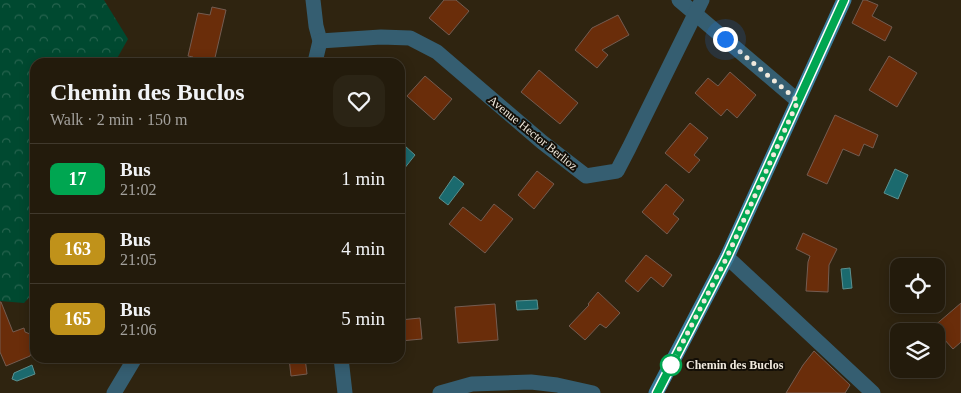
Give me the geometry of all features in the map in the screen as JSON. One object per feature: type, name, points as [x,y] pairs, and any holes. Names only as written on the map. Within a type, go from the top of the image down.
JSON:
[{"type":"street","points":[[312,0],[320,41],[317,58]]},
{"type":"street","points":[[679,0],[798,101]]},
{"type":"street","points":[[695,14],[702,0]]},
{"type":"street","points":[[656,393],[727,257],[844,0]]},
{"type":"street","name":"Avenue Hector Berlioz","points":[[320,41],[381,37],[410,38],[437,52],[542,142],[586,176],[617,171],[695,14]]},
{"type":"street","points":[[727,257],[873,393]]},
{"type":"street","points":[[114,393],[131,363]]},
{"type":"street","points":[[341,363],[345,393]]},
{"type":"street","points":[[440,393],[472,384],[531,382],[557,385],[593,393]]},
{"type":"green space","points":[[0,0],[104,0],[128,39],[117,58],[30,58],[30,296],[24,303],[0,301]]},
{"type":"water","points":[[405,146],[415,155],[405,168]]},
{"type":"water","points":[[895,169],[908,175],[898,199],[884,193]]},
{"type":"water","points":[[454,176],[464,184],[448,205],[439,198]]},
{"type":"water","points":[[850,268],[852,288],[843,289],[841,269]]},
{"type":"water","points":[[537,300],[538,309],[517,310],[516,301]]},
{"type":"water","points":[[32,365],[35,374],[17,381],[12,379],[14,373]]},
{"type":"building","points":[[444,0],[456,0],[469,11],[449,35],[429,18]]},
{"type":"building","points":[[863,0],[878,5],[872,16],[892,27],[885,41],[852,23]]},
{"type":"building","points":[[212,7],[226,10],[215,58],[193,58],[188,56],[198,13],[210,15]]},
{"type":"building","points":[[618,15],[629,35],[602,50],[608,55],[597,68],[575,50],[592,28]]},
{"type":"building","points":[[889,56],[917,73],[897,107],[869,90]]},
{"type":"building","points":[[539,70],[578,103],[560,124],[521,92]]},
{"type":"building","points":[[730,72],[756,95],[737,118],[727,109],[721,116],[695,93],[708,78],[718,86]]},
{"type":"building","points":[[425,76],[452,99],[434,120],[407,96]]},
{"type":"building","points":[[835,115],[878,135],[873,148],[864,144],[859,156],[843,149],[827,184],[807,175]]},
{"type":"building","points":[[690,123],[708,138],[694,155],[700,160],[689,173],[665,153]]},
{"type":"building","points":[[537,171],[554,184],[534,209],[518,195]]},
{"type":"building","points":[[666,184],[684,200],[673,214],[679,219],[667,234],[642,212]]},
{"type":"building","points":[[494,204],[513,219],[485,253],[449,224],[463,207],[481,221]]},
{"type":"building","points":[[803,233],[837,249],[829,265],[828,292],[806,291],[810,256],[796,249]]},
{"type":"building","points":[[646,255],[672,275],[663,287],[651,277],[638,292],[625,281]]},
{"type":"building","points":[[598,292],[620,313],[606,328],[600,324],[585,340],[569,326],[589,305]]},
{"type":"building","points":[[1,302],[13,332],[24,328],[25,332],[30,334],[30,356],[6,366],[0,352]]},
{"type":"building","points":[[961,303],[961,342],[953,349],[945,340],[945,323],[938,323]]},
{"type":"building","points":[[495,304],[498,340],[458,343],[455,307]]},
{"type":"building","points":[[420,318],[422,339],[405,341],[405,320]]},
{"type":"building","points":[[814,351],[850,385],[845,393],[786,393]]},
{"type":"building","points":[[290,363],[306,363],[307,374],[291,376]]},
{"type":"bus line","name":"17","points":[[657,393],[727,257],[844,0]]},
{"type":"place","name":"Chemin des Buclos","points":[[671,365]]},
{"type":"route","points":[[671,365],[727,257],[798,101],[725,39]]}]
